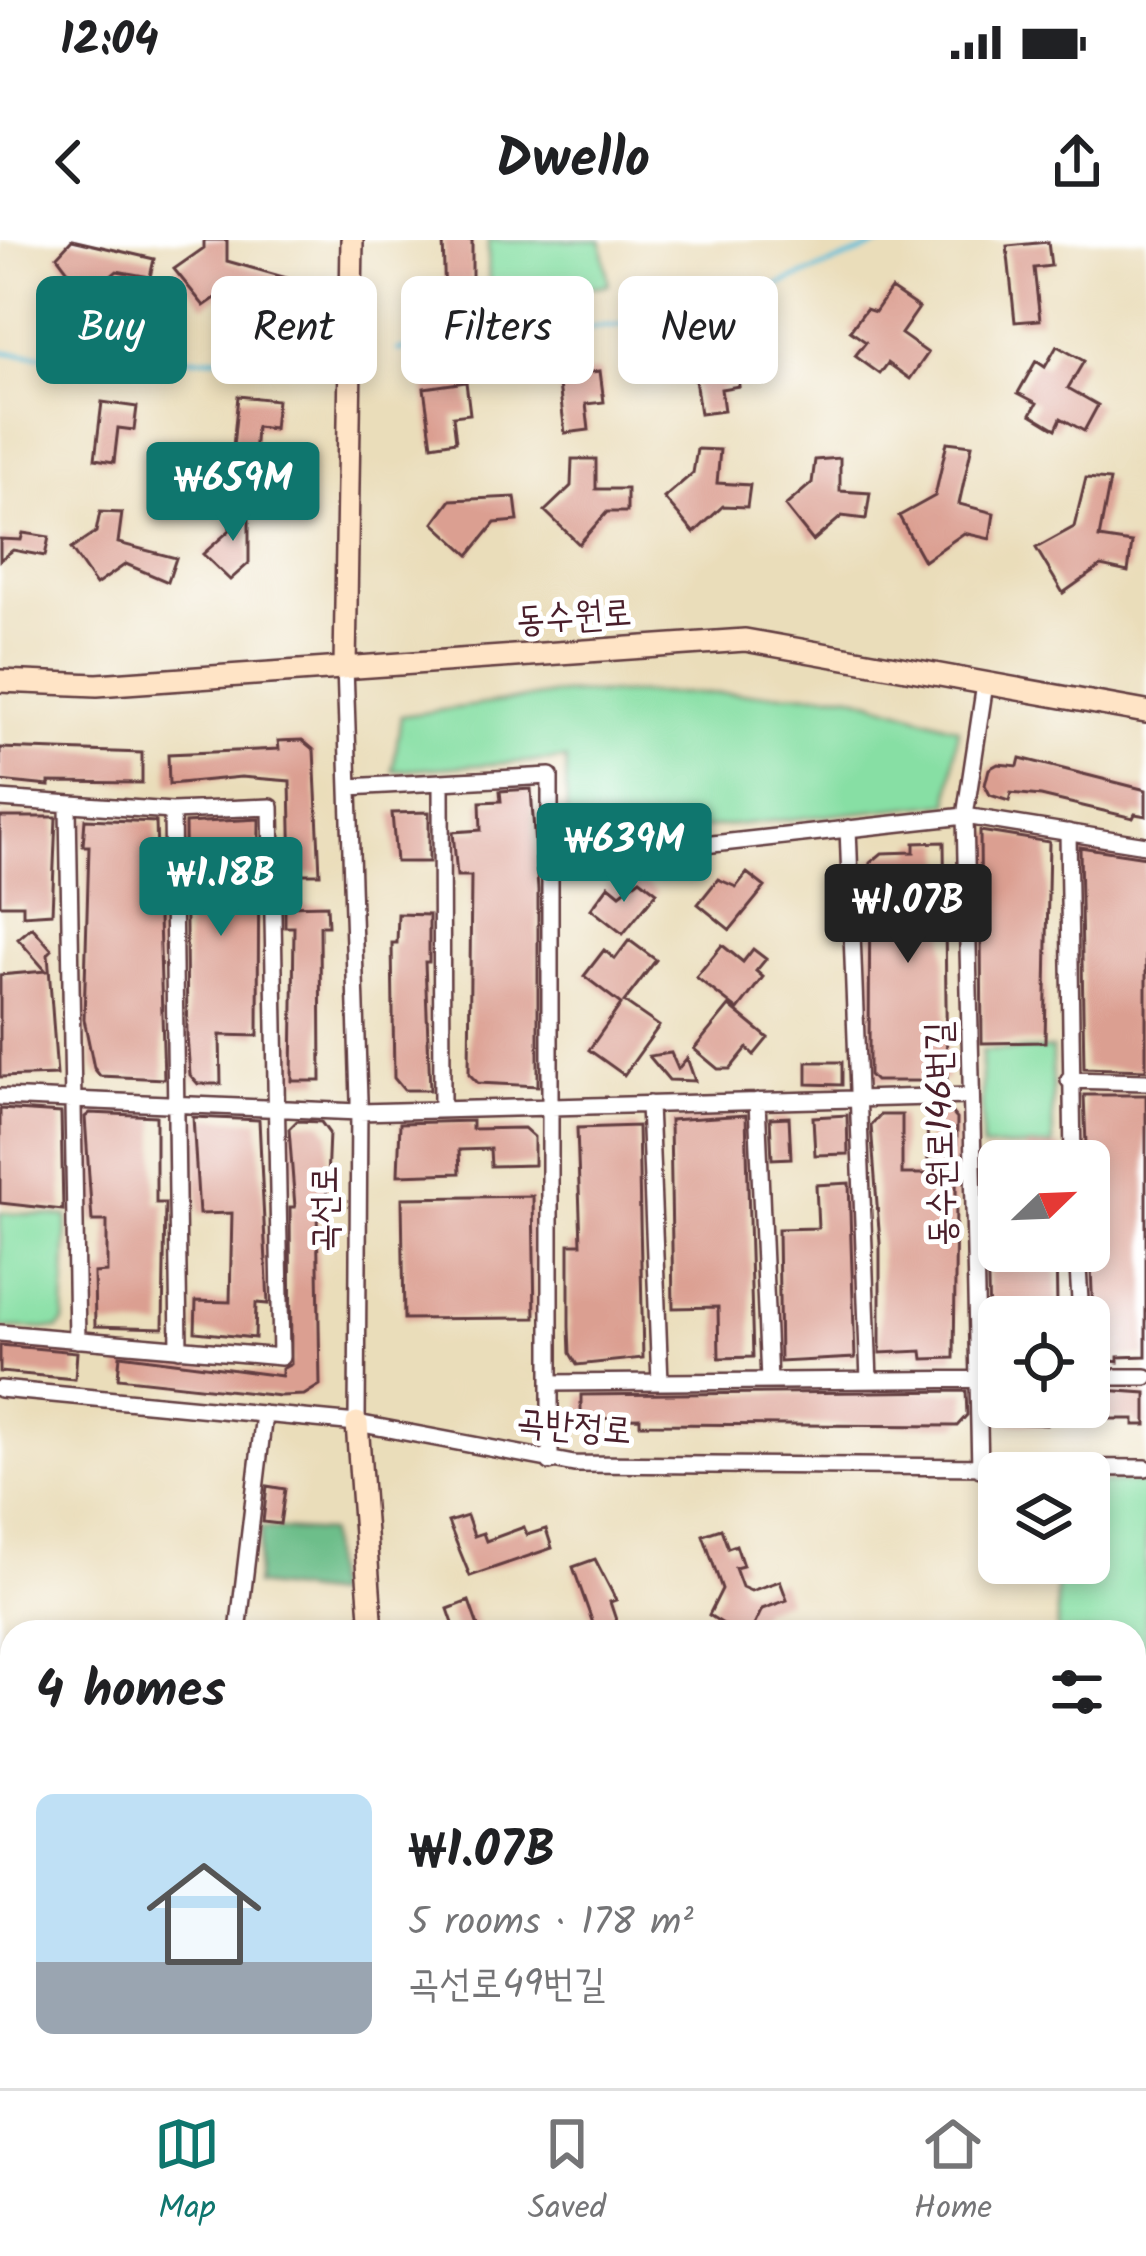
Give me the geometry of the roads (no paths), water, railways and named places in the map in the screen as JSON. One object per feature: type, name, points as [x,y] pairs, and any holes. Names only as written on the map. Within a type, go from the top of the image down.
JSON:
[{"type":"main road","name":"곡선로","points":[[345,666],[352,240]]},
{"type":"main road","name":"동수원로","points":[[0,681],[97,685],[745,640],[1146,712]]},
{"type":"main road","name":"곡선로","points":[[357,1423],[371,1620]]},
{"type":"street","name":"곡선로","points":[[345,666],[359,1112],[357,1423]]},
{"type":"street","name":"동수원로146번길","points":[[978,1379],[965,816],[985,684]]},
{"type":"street","points":[[349,787],[550,776],[550,1462]]},
{"type":"street","points":[[441,782],[442,1109]]},
{"type":"street","points":[[0,799],[172,811],[271,807],[281,1357],[0,1333]]},
{"type":"street","points":[[68,807],[77,1340]]},
{"type":"street","points":[[172,811],[179,1348]]},
{"type":"street","points":[[550,862],[965,816],[1146,845]]},
{"type":"street","points":[[848,828],[869,1380]]},
{"type":"street","points":[[1068,832],[1072,1140]]},
{"type":"street","points":[[1069,1080],[1146,1082]]},
{"type":"street","points":[[0,1097],[359,1112],[971,1096]]},
{"type":"street","points":[[757,1101],[769,1381]]},
{"type":"street","points":[[649,1104],[660,1382]]},
{"type":"street","points":[[1110,1377],[1146,1377]]},
{"type":"street","points":[[550,1383],[978,1379]]},
{"type":"street","name":"곡반정로","points":[[0,1389],[357,1423],[550,1462],[978,1469]]},
{"type":"street","points":[[239,1620],[264,1414]]},
{"type":"street","name":"곡반정로","points":[[1110,1468],[1146,1468]]},
{"type":"waterway","points":[[398,350],[670,319],[751,296],[892,240]]},
{"type":"waterway","points":[[0,352],[102,361],[211,358]]}]
